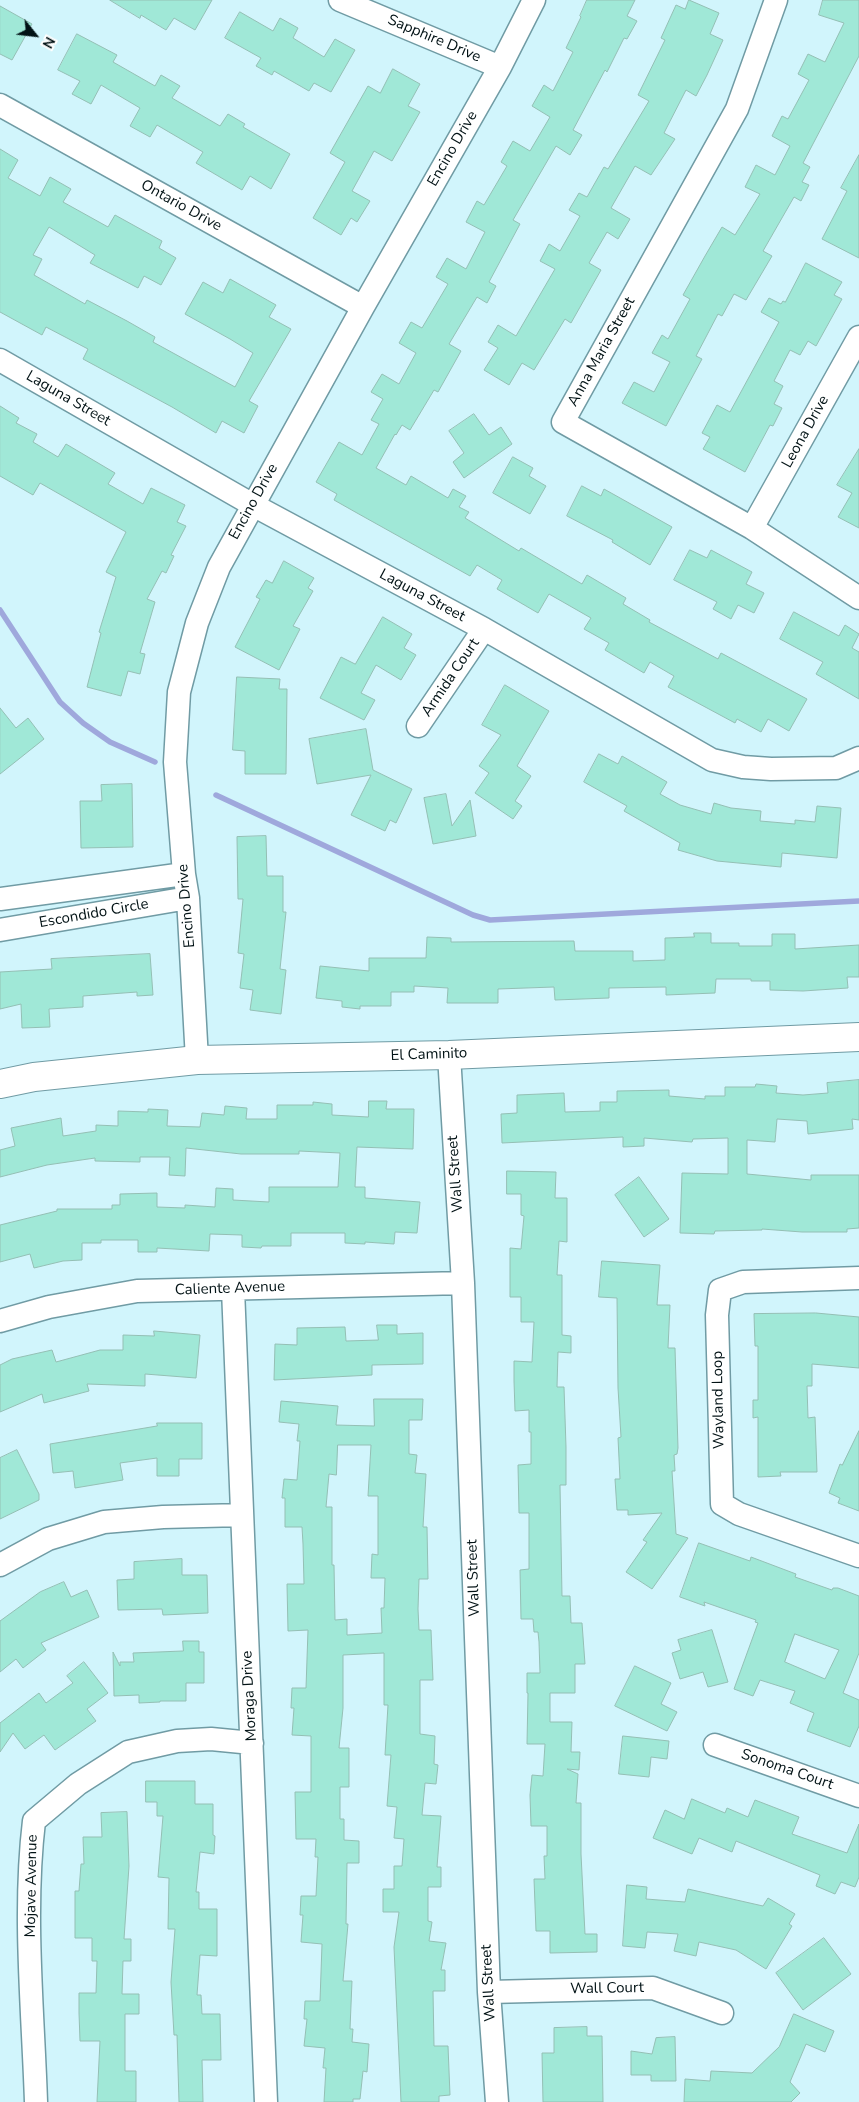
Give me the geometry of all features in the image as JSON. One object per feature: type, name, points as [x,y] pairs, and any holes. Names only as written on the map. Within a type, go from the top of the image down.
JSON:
[{"type":"street","name":"Sapphire Drive","points":[[340,0],[500,67]]},
{"type":"street","name":"Encino Drive","points":[[197,1060],[188,898],[184,874],[175,762],[179,692],[197,623],[219,567],[363,307],[500,67],[534,0]]},
{"type":"street","name":"Anna Maria Street","points":[[776,0],[737,109],[563,422],[752,528],[859,598]]},
{"type":"street","name":"Ontario Drive","points":[[0,105],[363,307]]},
{"type":"street","name":"Leona Drive","points":[[752,528],[859,337]]},
{"type":"street","name":"Laguna Street","points":[[0,360],[253,505],[484,629],[712,760],[743,767],[771,769],[836,768],[859,758]]},
{"type":"street","name":"Armida Court","points":[[418,726],[484,629]]},
{"type":"street","name":"Escondido Circle","points":[[0,899],[184,874]]},
{"type":"street","name":"Escondido Circle","points":[[0,930],[188,898]]},
{"type":"street","name":"El Caminito","points":[[0,1084],[34,1077],[197,1060],[449,1055],[859,1037]]},
{"type":"street","name":"Wall Street","points":[[449,1055],[463,1283],[489,1992],[497,2102]]},
{"type":"street","name":"Wayland Loop","points":[[859,1278],[744,1282],[720,1290],[717,1315],[722,1504],[739,1514],[859,1556]]},
{"type":"street","name":"Caliente Avenue","points":[[0,1322],[49,1307],[137,1291],[463,1283]]},
{"type":"street","name":"Moraga Drive","points":[[233,1289],[266,2102]]},
{"type":"street","points":[[0,1565],[48,1539],[104,1522],[163,1517],[242,1515]]},
{"type":"street","name":"Mojave Avenue","points":[[36,2102],[29,1906],[30,1857],[34,1821],[78,1784],[128,1752],[177,1741],[211,1739],[252,1744]]},
{"type":"street","name":"Sonoma Court","points":[[715,1745],[859,1796]]},
{"type":"street","name":"Wall Court","points":[[489,1992],[653,1988],[722,2013]]},
{"type":"building","points":[[110,0],[212,0],[195,30],[174,18],[166,30],[141,15],[140,18]]},
{"type":"building","points":[[587,0],[635,0],[627,16],[637,21],[627,39],[624,38],[607,72],[605,70],[573,130],[582,135],[570,155],[556,146],[513,220],[520,224],[489,282],[496,286],[487,303],[477,297],[449,344],[461,351],[438,392],[434,390],[410,430],[402,425],[376,468],[406,485],[411,476],[448,498],[453,489],[466,496],[459,507],[469,512],[465,518],[519,551],[521,548],[582,584],[587,575],[626,598],[623,604],[650,620],[649,622],[718,659],[721,653],[807,699],[789,731],[768,719],[761,732],[737,719],[735,723],[668,687],[674,676],[650,662],[644,673],[605,650],[609,643],[584,629],[591,618],[549,594],[538,613],[497,589],[502,580],[477,565],[470,576],[334,500],[337,494],[316,482],[339,442],[362,455],[379,424],[371,420],[383,399],[371,392],[382,374],[399,384],[416,353],[399,343],[411,322],[422,328],[448,284],[436,277],[447,258],[466,269],[485,232],[466,222],[477,201],[484,205],[507,166],[501,162],[513,141],[530,151],[550,117],[532,106],[544,85],[553,91],[573,52],[566,48]]},
{"type":"building","points":[[689,0],[719,13],[710,34],[723,40],[707,75],[696,96],[686,90],[664,133],[675,139],[651,175],[635,166],[611,208],[630,219],[618,239],[607,232],[589,263],[601,270],[571,323],[565,319],[534,370],[522,363],[509,385],[484,370],[498,348],[488,342],[498,325],[516,336],[555,269],[540,261],[549,244],[560,251],[580,216],[569,210],[579,193],[587,197],[604,167],[608,169],[649,101],[638,95],[665,40],[661,38],[676,5],[685,9]]},
{"type":"building","points":[[823,0],[859,0],[859,56],[803,163],[810,167],[802,182],[809,185],[801,201],[794,197],[763,251],[772,256],[746,300],[734,294],[722,316],[718,314],[696,356],[702,359],[666,426],[622,403],[634,382],[654,392],[670,362],[652,353],[662,335],[668,339],[690,299],[683,295],[722,227],[735,235],[760,194],[745,187],[756,165],[775,175],[790,146],[772,136],[782,116],[788,119],[809,80],[798,74],[808,54],[825,62],[844,23],[819,15]]},
{"type":"building","points":[[0,6],[32,24],[12,60],[0,54]]},
{"type":"building","points":[[240,12],[273,31],[280,18],[298,28],[293,38],[324,57],[335,39],[355,50],[331,92],[314,83],[309,91],[274,71],[272,75],[256,66],[261,58],[225,38]]},
{"type":"building","points":[[77,34],[117,55],[113,62],[155,86],[161,75],[180,86],[172,98],[220,126],[228,114],[245,124],[243,127],[290,154],[271,189],[250,176],[242,190],[196,163],[203,152],[157,125],[150,137],[130,126],[140,108],[101,85],[91,104],[72,94],[80,81],[58,70]]},
{"type":"building","points":[[393,69],[420,84],[408,106],[420,112],[392,161],[374,151],[352,191],[370,201],[357,222],[351,218],[341,235],[313,218],[345,162],[330,153],[368,86],[380,93]]},
{"type":"building","points":[[0,149],[18,160],[8,178],[40,196],[50,177],[71,189],[63,202],[108,227],[115,215],[162,241],[159,248],[176,258],[161,285],[144,276],[138,288],[90,263],[95,255],[49,227],[33,255],[42,259],[34,275],[85,304],[87,300],[127,321],[155,337],[153,342],[235,387],[253,353],[185,314],[203,282],[223,293],[230,279],[276,305],[269,317],[291,329],[249,401],[258,406],[244,433],[222,421],[216,433],[83,359],[88,349],[46,327],[42,335],[0,312]]},
{"type":"building","points":[[859,155],[859,258],[822,239],[847,191],[841,188]]},
{"type":"building","points":[[806,263],[842,282],[834,295],[842,299],[816,346],[808,341],[800,355],[790,350],[774,381],[783,386],[774,404],[782,408],[773,426],[770,425],[745,472],[703,449],[710,437],[702,433],[717,405],[730,412],[779,322],[761,312],[769,298],[781,304],[783,301],[785,302]]},
{"type":"building","points":[[0,406],[19,418],[16,423],[37,434],[33,442],[58,457],[66,444],[115,473],[108,484],[143,504],[151,488],[185,505],[177,522],[186,526],[171,555],[174,556],[166,573],[162,571],[147,599],[155,602],[140,653],[145,654],[140,674],[128,671],[121,696],[87,687],[101,633],[99,632],[116,577],[106,572],[126,532],[40,483],[33,495],[0,476]]},
{"type":"building","points":[[474,414],[489,435],[501,427],[512,444],[464,478],[453,462],[464,453],[449,431]]},
{"type":"building","points":[[859,449],[859,528],[838,517],[852,493],[837,485]]},
{"type":"building","points":[[513,457],[533,468],[529,476],[546,486],[530,514],[493,493]]},
{"type":"building","points":[[582,486],[601,496],[604,489],[672,527],[650,565],[612,542],[613,540],[567,516]]},
{"type":"building","points":[[690,550],[707,558],[711,550],[752,572],[746,584],[764,593],[754,613],[738,605],[731,619],[713,609],[717,602],[674,580]]},
{"type":"building","points":[[284,561],[314,578],[308,588],[313,591],[293,626],[300,629],[279,670],[235,647],[260,599],[256,597],[266,580],[272,583]]},
{"type":"building","points":[[794,612],[839,636],[845,625],[859,634],[852,648],[859,652],[859,699],[816,674],[823,662],[780,639]]},
{"type":"building","points":[[383,617],[412,634],[404,648],[416,655],[401,680],[376,665],[361,693],[375,700],[364,720],[320,698],[341,657],[355,664]]},
{"type":"building","points":[[237,677],[280,679],[279,689],[287,689],[286,774],[245,774],[245,751],[233,750]]},
{"type":"building","points":[[505,685],[549,711],[517,766],[531,776],[515,801],[522,806],[513,819],[475,793],[489,773],[479,766],[501,735],[482,725]]},
{"type":"building","points":[[0,708],[16,728],[28,718],[44,739],[0,774]]},
{"type":"building","points":[[366,729],[373,770],[412,789],[396,823],[390,820],[385,831],[351,815],[371,775],[317,784],[309,739]]},
{"type":"building","points":[[599,754],[618,764],[622,756],[667,782],[660,794],[680,805],[711,814],[714,803],[731,808],[761,811],[760,821],[795,824],[795,820],[815,822],[817,806],[841,808],[837,858],[782,853],[781,867],[717,861],[678,850],[680,843],[624,811],[627,806],[584,782]]},
{"type":"building","points":[[132,784],[133,847],[81,848],[80,801],[102,801],[101,785]]},
{"type":"building","points":[[446,794],[452,826],[470,800],[476,836],[433,844],[424,798]]},
{"type":"building","points":[[266,836],[267,876],[283,876],[283,912],[286,912],[280,969],[286,970],[281,1014],[250,1010],[253,990],[240,988],[244,954],[238,953],[243,899],[238,899],[237,837]]},
{"type":"building","points":[[694,933],[711,933],[711,943],[739,943],[739,946],[772,946],[772,934],[795,934],[795,949],[859,945],[859,977],[847,977],[848,988],[803,991],[770,990],[770,981],[716,979],[715,993],[666,995],[666,987],[609,988],[609,998],[555,1000],[554,987],[498,989],[498,1003],[447,1003],[448,988],[414,986],[414,992],[391,992],[391,1006],[360,1006],[360,1009],[342,1007],[342,1001],[316,998],[320,966],[369,971],[369,958],[426,958],[427,937],[451,938],[451,942],[574,941],[575,951],[633,951],[633,961],[665,960],[665,938],[694,937]]},
{"type":"building","points":[[150,954],[153,995],[137,996],[137,992],[83,996],[83,1007],[49,1009],[50,1027],[22,1028],[21,1004],[0,1009],[0,972],[52,969],[51,959]]},
{"type":"building","points":[[859,1080],[859,1120],[852,1119],[853,1129],[808,1134],[807,1121],[777,1119],[775,1142],[747,1140],[747,1174],[811,1180],[811,1175],[859,1175],[859,1228],[847,1229],[847,1232],[802,1232],[762,1229],[715,1231],[714,1234],[680,1233],[682,1173],[728,1174],[728,1138],[693,1139],[692,1142],[644,1138],[644,1146],[623,1147],[623,1137],[502,1143],[501,1114],[517,1113],[517,1095],[564,1093],[565,1112],[600,1111],[600,1102],[617,1102],[617,1091],[669,1090],[669,1096],[705,1099],[705,1096],[725,1096],[725,1087],[755,1087],[756,1084],[777,1086],[776,1093],[803,1095],[828,1093],[827,1083]]},
{"type":"building","points":[[369,1101],[387,1101],[386,1109],[414,1109],[413,1149],[357,1147],[355,1187],[365,1187],[365,1198],[420,1202],[417,1233],[395,1232],[394,1244],[345,1243],[345,1233],[291,1233],[291,1246],[242,1247],[242,1235],[210,1234],[209,1251],[157,1248],[157,1252],[138,1252],[138,1240],[101,1240],[101,1243],[82,1243],[82,1260],[63,1261],[34,1268],[30,1254],[0,1262],[0,1225],[57,1211],[57,1209],[112,1209],[112,1205],[120,1205],[120,1194],[157,1193],[157,1207],[185,1208],[185,1205],[215,1207],[216,1188],[233,1189],[233,1200],[269,1202],[269,1187],[338,1187],[340,1153],[299,1151],[299,1154],[241,1154],[186,1148],[185,1176],[169,1175],[170,1157],[140,1157],[140,1162],[95,1161],[95,1158],[47,1165],[0,1177],[0,1150],[15,1146],[11,1128],[61,1118],[63,1136],[96,1131],[96,1125],[118,1126],[118,1111],[148,1112],[148,1109],[168,1110],[167,1126],[200,1127],[202,1113],[224,1115],[225,1106],[247,1108],[246,1119],[277,1119],[277,1105],[313,1105],[313,1102],[332,1104],[332,1115],[368,1117]]},
{"type":"building","points":[[507,1171],[556,1172],[555,1198],[567,1198],[567,1242],[559,1241],[557,1275],[562,1275],[562,1335],[571,1336],[571,1353],[558,1352],[557,1387],[564,1387],[566,1447],[566,1485],[560,1485],[562,1596],[570,1596],[571,1623],[582,1623],[585,1664],[575,1664],[575,1693],[550,1693],[550,1722],[572,1722],[571,1752],[580,1752],[579,1770],[567,1769],[578,1774],[576,1803],[581,1803],[581,1854],[585,1934],[597,1934],[597,1952],[550,1953],[550,1931],[536,1931],[534,1879],[545,1879],[544,1856],[547,1856],[547,1826],[531,1826],[530,1795],[532,1775],[543,1776],[545,1744],[527,1744],[527,1673],[540,1673],[539,1642],[538,1632],[534,1632],[533,1619],[521,1619],[520,1570],[529,1569],[529,1513],[519,1513],[518,1465],[531,1464],[531,1432],[529,1432],[529,1410],[515,1411],[514,1381],[514,1361],[532,1362],[534,1322],[521,1322],[521,1297],[510,1297],[510,1248],[521,1249],[524,1216],[521,1215],[521,1194],[507,1194]]},
{"type":"building","points":[[639,1177],[669,1219],[644,1237],[615,1195]]},
{"type":"building","points":[[602,1261],[660,1265],[657,1305],[670,1305],[668,1348],[675,1348],[678,1448],[677,1454],[674,1455],[675,1471],[672,1471],[676,1534],[688,1538],[652,1589],[626,1572],[647,1542],[643,1540],[662,1513],[628,1515],[628,1510],[617,1510],[615,1479],[620,1479],[618,1438],[621,1437],[618,1388],[617,1298],[599,1297]]},
{"type":"building","points":[[816,1313],[859,1317],[859,1368],[812,1364],[812,1386],[807,1386],[808,1418],[815,1417],[817,1472],[780,1472],[781,1476],[758,1477],[758,1417],[753,1418],[753,1400],[758,1400],[758,1346],[755,1346],[754,1314]]},
{"type":"building","points":[[377,1325],[397,1325],[397,1334],[423,1333],[423,1364],[372,1365],[372,1375],[274,1380],[275,1344],[297,1345],[297,1328],[345,1327],[346,1341],[378,1340]]},
{"type":"building","points":[[154,1331],[200,1335],[196,1378],[145,1374],[145,1386],[87,1384],[89,1391],[44,1403],[42,1394],[0,1412],[0,1365],[12,1359],[52,1350],[56,1362],[100,1350],[123,1350],[123,1335],[154,1336]]},
{"type":"building","points":[[374,1399],[423,1399],[422,1420],[409,1420],[409,1454],[417,1455],[415,1473],[426,1474],[423,1527],[427,1527],[428,1579],[419,1579],[418,1609],[419,1630],[431,1630],[433,1680],[420,1680],[420,1734],[435,1736],[434,1764],[438,1765],[436,1784],[425,1783],[422,1815],[441,1816],[437,1867],[441,1867],[441,1887],[428,1887],[428,1921],[432,1922],[429,1941],[446,1943],[441,1970],[445,1970],[445,1991],[433,1991],[434,2046],[448,2046],[450,2095],[439,2096],[439,2102],[401,2102],[394,1947],[399,1912],[383,1912],[383,1889],[394,1889],[394,1866],[402,1866],[404,1839],[394,1838],[397,1807],[387,1806],[391,1755],[385,1755],[388,1705],[384,1705],[384,1653],[343,1655],[343,1708],[339,1748],[349,1748],[349,1787],[340,1787],[340,1819],[344,1819],[344,1840],[359,1841],[359,1863],[347,1863],[346,1924],[348,1924],[343,1981],[352,1981],[350,2029],[353,2029],[352,2042],[369,2044],[367,2072],[363,2071],[360,2099],[353,2099],[353,2102],[324,2102],[326,2068],[323,2068],[325,2048],[304,2046],[307,2019],[304,2019],[305,2001],[320,2001],[322,1944],[301,1942],[303,1915],[300,1915],[301,1896],[316,1896],[318,1857],[315,1857],[316,1839],[296,1839],[295,1792],[311,1792],[311,1736],[292,1735],[294,1708],[291,1708],[292,1688],[306,1688],[308,1630],[288,1631],[287,1584],[304,1584],[303,1544],[302,1527],[285,1527],[285,1498],[282,1498],[284,1479],[297,1480],[300,1441],[297,1441],[299,1424],[279,1422],[281,1401],[338,1406],[336,1425],[374,1426]],"holes":[[[338,1445],[371,1445],[368,1496],[378,1496],[378,1555],[372,1554],[371,1578],[385,1578],[384,1608],[381,1608],[382,1633],[347,1635],[347,1619],[335,1620],[334,1565],[332,1565],[332,1507],[326,1507],[329,1474],[336,1475]]]},
{"type":"building","points":[[157,1423],[202,1423],[202,1459],[179,1459],[179,1476],[157,1476],[157,1458],[120,1463],[123,1480],[75,1488],[73,1471],[53,1473],[50,1444],[157,1426]]},
{"type":"building","points":[[859,1431],[859,1511],[838,1503],[840,1498],[829,1493],[840,1464],[842,1465]]},
{"type":"building","points":[[17,1450],[39,1494],[39,1500],[0,1519],[0,1458]]},
{"type":"building","points":[[699,1543],[750,1561],[751,1557],[796,1574],[795,1577],[832,1590],[833,1588],[838,1588],[859,1596],[859,1653],[843,1693],[859,1700],[859,1726],[850,1747],[807,1731],[814,1713],[790,1703],[795,1691],[760,1680],[753,1696],[734,1689],[758,1623],[755,1622],[756,1620],[704,1602],[705,1606],[680,1597]],"holes":[[[795,1634],[839,1650],[825,1679],[785,1662]]]},
{"type":"building","points":[[182,1559],[182,1575],[207,1575],[208,1613],[163,1615],[162,1609],[118,1610],[117,1580],[134,1579],[134,1562]]},
{"type":"building","points":[[64,1582],[71,1597],[87,1590],[99,1617],[41,1643],[46,1650],[23,1668],[16,1659],[0,1672],[0,1621],[40,1592]]},
{"type":"building","points":[[712,1630],[728,1682],[708,1687],[703,1672],[680,1679],[672,1653],[681,1650],[678,1640]]},
{"type":"building","points":[[183,1641],[199,1641],[199,1652],[204,1652],[204,1683],[186,1683],[186,1701],[139,1703],[139,1695],[114,1696],[113,1652],[120,1666],[120,1662],[134,1662],[133,1653],[183,1651]]},
{"type":"building","points":[[84,1662],[108,1693],[87,1709],[96,1721],[55,1750],[44,1735],[25,1749],[13,1733],[0,1752],[0,1723],[39,1693],[46,1703],[73,1683],[67,1676]]},
{"type":"building","points":[[635,1666],[671,1683],[661,1704],[677,1712],[667,1731],[615,1706]]},
{"type":"building","points":[[623,1736],[669,1741],[667,1759],[651,1757],[649,1777],[619,1774]]},
{"type":"building","points":[[146,1781],[195,1781],[195,1804],[213,1804],[214,1854],[200,1852],[196,1892],[199,1892],[199,1909],[217,1909],[217,1956],[200,1955],[197,1995],[201,1995],[202,2014],[220,2014],[221,2060],[202,2060],[203,2102],[179,2102],[177,2035],[174,2035],[171,1982],[175,1929],[168,1929],[169,1878],[158,1877],[163,1816],[157,1816],[157,1802],[146,1802]]},
{"type":"building","points":[[692,1799],[725,1813],[727,1808],[748,1817],[755,1800],[799,1817],[792,1834],[847,1853],[859,1824],[859,1877],[855,1887],[841,1882],[835,1894],[816,1886],[820,1875],[736,1841],[732,1852],[699,1838],[692,1854],[653,1838],[665,1810],[684,1819]]},
{"type":"building","points":[[127,1812],[129,1866],[124,1939],[131,1939],[131,1961],[123,1961],[122,1994],[139,1994],[139,2014],[125,2014],[125,2071],[136,2071],[136,2102],[97,2102],[100,2041],[80,2041],[79,1993],[96,1993],[97,1961],[92,1961],[92,1938],[75,1938],[75,1891],[79,1891],[81,1864],[84,1864],[83,1837],[102,1837],[101,1813]]},
{"type":"building","points":[[627,1885],[647,1887],[646,1899],[685,1902],[688,1889],[763,1906],[768,1898],[795,1914],[789,1924],[792,1926],[766,1969],[736,1950],[699,1942],[696,1956],[674,1951],[678,1934],[647,1932],[645,1948],[623,1946]]},
{"type":"building","points":[[824,1938],[851,1974],[803,2010],[776,1973]]},
{"type":"building","points":[[794,2014],[834,2031],[825,2052],[806,2044],[790,2082],[800,2093],[791,2102],[684,2102],[685,2079],[710,2081],[711,2071],[752,2073],[779,2047]]},
{"type":"building","points":[[587,2027],[587,2036],[602,2036],[603,2102],[543,2102],[542,2053],[554,2053],[554,2028]]},
{"type":"building","points":[[675,2037],[676,2081],[651,2081],[651,2075],[631,2075],[631,2051],[652,2054],[656,2038]]},
{"type":"waterway","points":[[0,610],[60,702],[83,723],[110,742],[155,762]]},
{"type":"waterway","points":[[216,795],[473,915],[490,920],[859,901]]}]
